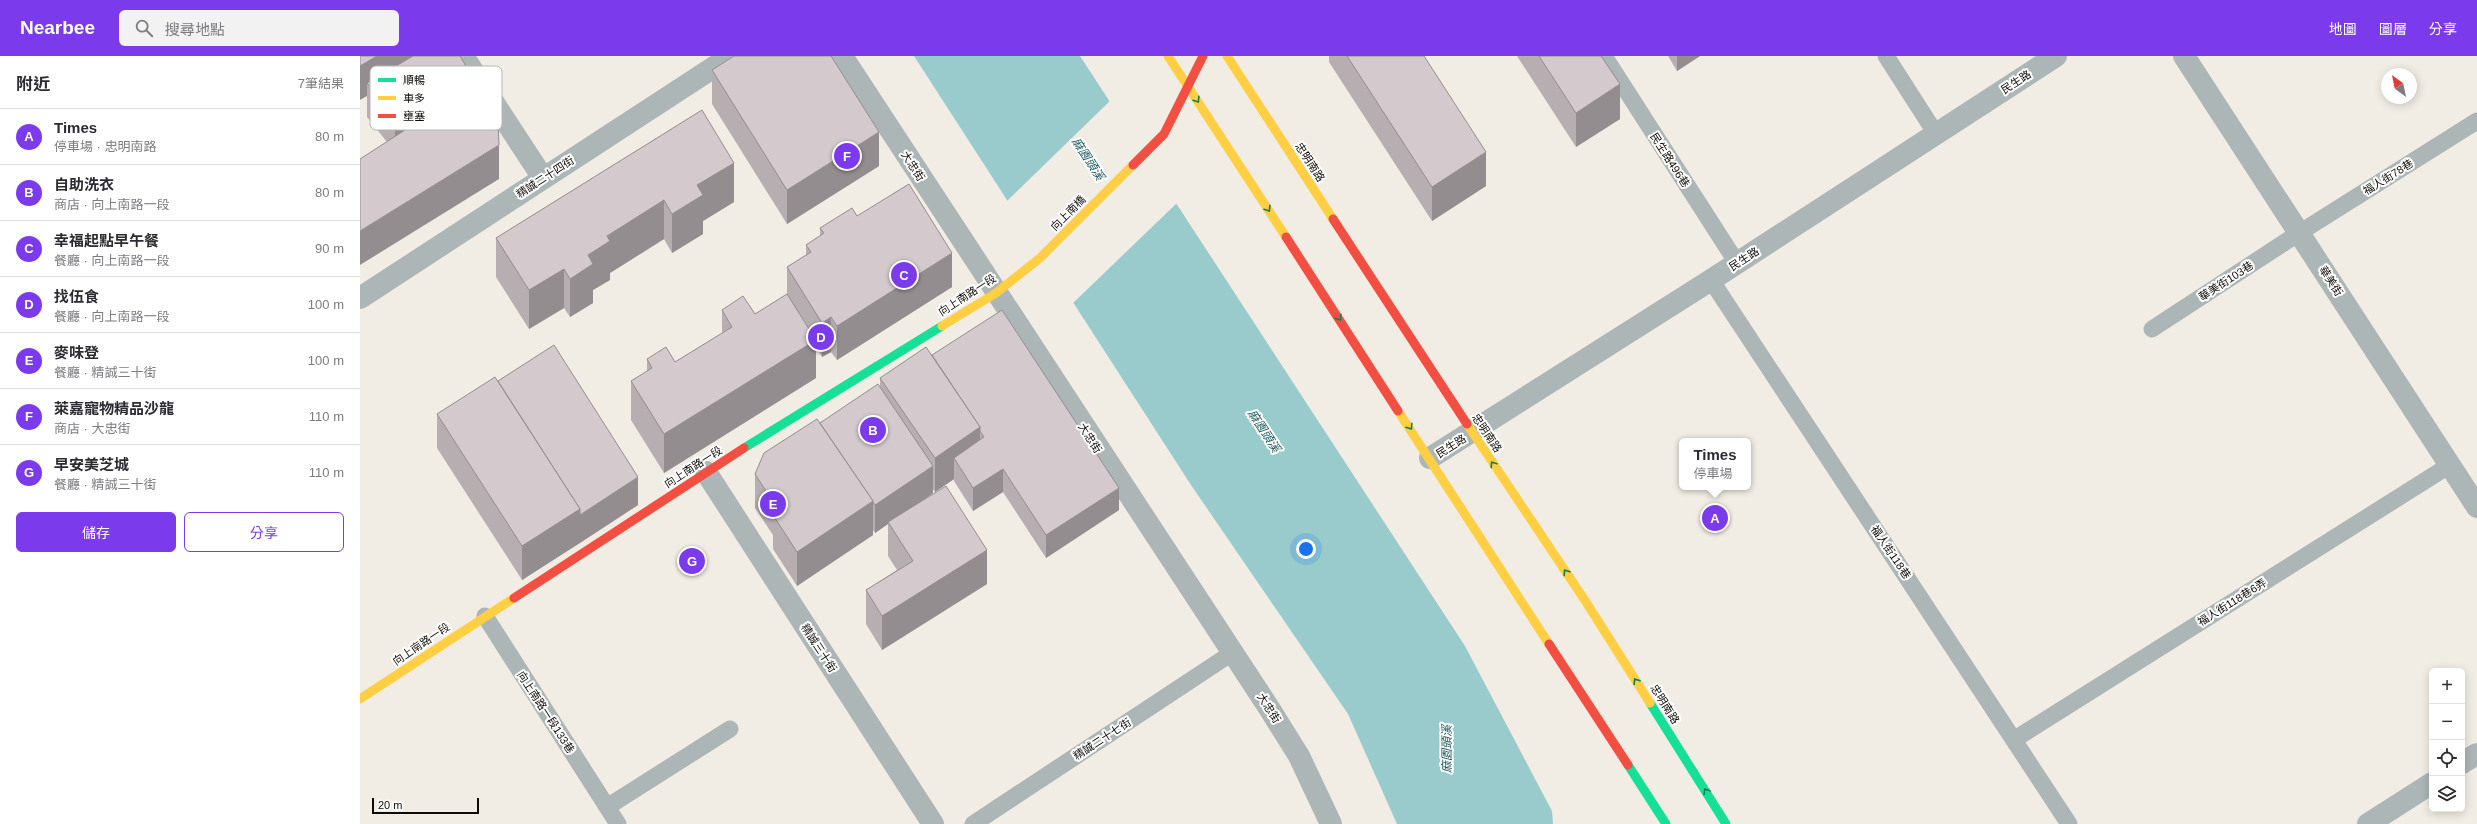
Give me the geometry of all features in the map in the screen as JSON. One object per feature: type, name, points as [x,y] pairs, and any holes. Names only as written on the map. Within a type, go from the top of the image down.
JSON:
[{"type":"main road","points":[[1168,56],[1666,824]]},
{"type":"main road","points":[[1188,87],[1202,56]]},
{"type":"main road","name":"忠明南路","points":[[1227,56],[1472,432],[1586,602],[1726,824]]},
{"type":"main road","name":"向上南橋","points":[[1040,258],[1164,134],[1188,87]]},
{"type":"main road","name":"向上南路一段","points":[[360,699],[706,472],[996,293],[1040,258]]},
{"type":"street","points":[[463,56],[470,66]]},
{"type":"street","name":"精誠二十四街","points":[[360,298],[731,56]]},
{"type":"street","name":"大忠街","points":[[842,56],[1299,756],[1330,824]]},
{"type":"street","name":"民生路","points":[[1430,458],[1711,280],[2056,56]]},
{"type":"street","name":"華美街","points":[[2184,56],[2477,507]]},
{"type":"street","points":[[502,115],[543,178]]},
{"type":"street","name":"精誠三十街","points":[[706,472],[933,824]]},
{"type":"street","points":[[2465,761],[2477,754]]},
{"type":"street","points":[[2368,824],[2429,785]]},
{"type":"lane","name":"民生路496巷","points":[[1604,56],[1737,263]]},
{"type":"lane","points":[[1886,56],[1936,134]]},
{"type":"lane","name":"福人街78巷","points":[[2299,233],[2477,121]]},
{"type":"lane","name":"華美街103巷","points":[[2152,329],[2299,233]]},
{"type":"lane","name":"福人街118巷","points":[[1711,280],[2015,739],[2069,824]]},
{"type":"lane","name":"福人街118巷6弄","points":[[2015,739],[2450,465]]},
{"type":"lane","name":"向上南路一段133巷","points":[[485,616],[618,824]]},
{"type":"lane","name":"精誠二十七街","points":[[973,824],[1232,653]]},
{"type":"lane","points":[[607,807],[730,729]]},
{"type":"water","name":"麻園頭溪","points":[[914,56],[1080,56],[1465,646],[1552,811],[1553,824],[1397,824],[1348,714],[1191,485]]},
{"type":"pier","points":[[1111,100],[1178,202],[1072,304],[1006,202]]},
{"type":"building","points":[[360,56],[377,56],[360,66]]},
{"type":"building","points":[[413,56],[460,56],[466,66],[396,66]]},
{"type":"building","points":[[734,56],[831,56],[879,132],[787,190],[712,70]]},
{"type":"building","points":[[1347,56],[1424,56],[1486,152],[1432,187]]},
{"type":"building","points":[[1539,56],[1601,56],[1620,84],[1576,113]]},
{"type":"building","points":[[702,110],[734,163],[697,185],[703,195],[672,214],[664,200],[607,236],[610,241],[588,255],[593,264],[570,279],[564,269],[529,290],[496,238]]},
{"type":"building","points":[[405,130],[498,130],[499,145],[360,231],[360,159]]},
{"type":"building","points":[[909,184],[952,253],[837,326],[831,317],[822,323],[787,267],[811,252],[806,245],[824,233],[820,228],[852,208],[857,216]]},
{"type":"building","points":[[787,294],[816,340],[664,434],[631,381],[652,368],[647,359],[666,347],[675,362],[732,327],[722,310],[743,296],[755,314]]},
{"type":"building","points":[[1002,310],[1119,488],[1046,535],[1003,469],[973,488],[954,458],[984,437],[980,431],[980,427],[932,355]]},
{"type":"building","points":[[554,345],[638,477],[580,515],[580,509],[498,381]]},
{"type":"building","points":[[926,347],[980,427],[935,458],[880,378]]},
{"type":"building","points":[[495,377],[580,509],[522,546],[437,414]]},
{"type":"building","points":[[878,384],[933,466],[875,505],[820,423]]},
{"type":"building","points":[[817,419],[873,501],[797,552],[773,515],[779,511],[755,474],[764,453]]},
{"type":"building","points":[[946,486],[987,550],[882,616],[866,590],[913,561],[888,522]]},
{"type":"traffic: fast","points":[[744,448],[942,326]]},
{"type":"traffic: fast","points":[[1650,703],[1726,824]]},
{"type":"traffic: fast","points":[[1628,765],[1666,824]]},
{"type":"traffic: slow","points":[[1168,56],[1286,237]]},
{"type":"traffic: slow","points":[[1227,56],[1333,219]]},
{"type":"traffic: slow","points":[[942,326],[996,293],[1040,258],[1133,165]]},
{"type":"traffic: slow","points":[[1398,411],[1549,644]]},
{"type":"traffic: slow","points":[[1467,424],[1586,602],[1650,703]]},
{"type":"traffic: slow","points":[[360,699],[514,598]]},
{"type":"traffic: jam","points":[[1133,165],[1164,134],[1203,56]]},
{"type":"traffic: jam","points":[[1333,219],[1467,424]]},
{"type":"traffic: jam","points":[[1286,237],[1398,411]]},
{"type":"traffic: jam","points":[[514,598],[744,448]]},
{"type":"traffic: jam","points":[[1549,644],[1628,765]]},
{"type":"place","name":"萊嘉寵物精品沙龍","points":[[847,156]]},
{"type":"place","name":"幸福起點早午餐","points":[[904,275]]},
{"type":"place","name":"找伍食","points":[[821,337]]},
{"type":"place","name":"自助洗衣","points":[[873,430]]},
{"type":"place","name":"麥味登","points":[[773,504]]},
{"type":"place","name":"Times","points":[[1715,518]]},
{"type":"place","name":"早安美芝城","points":[[692,561]]}]
